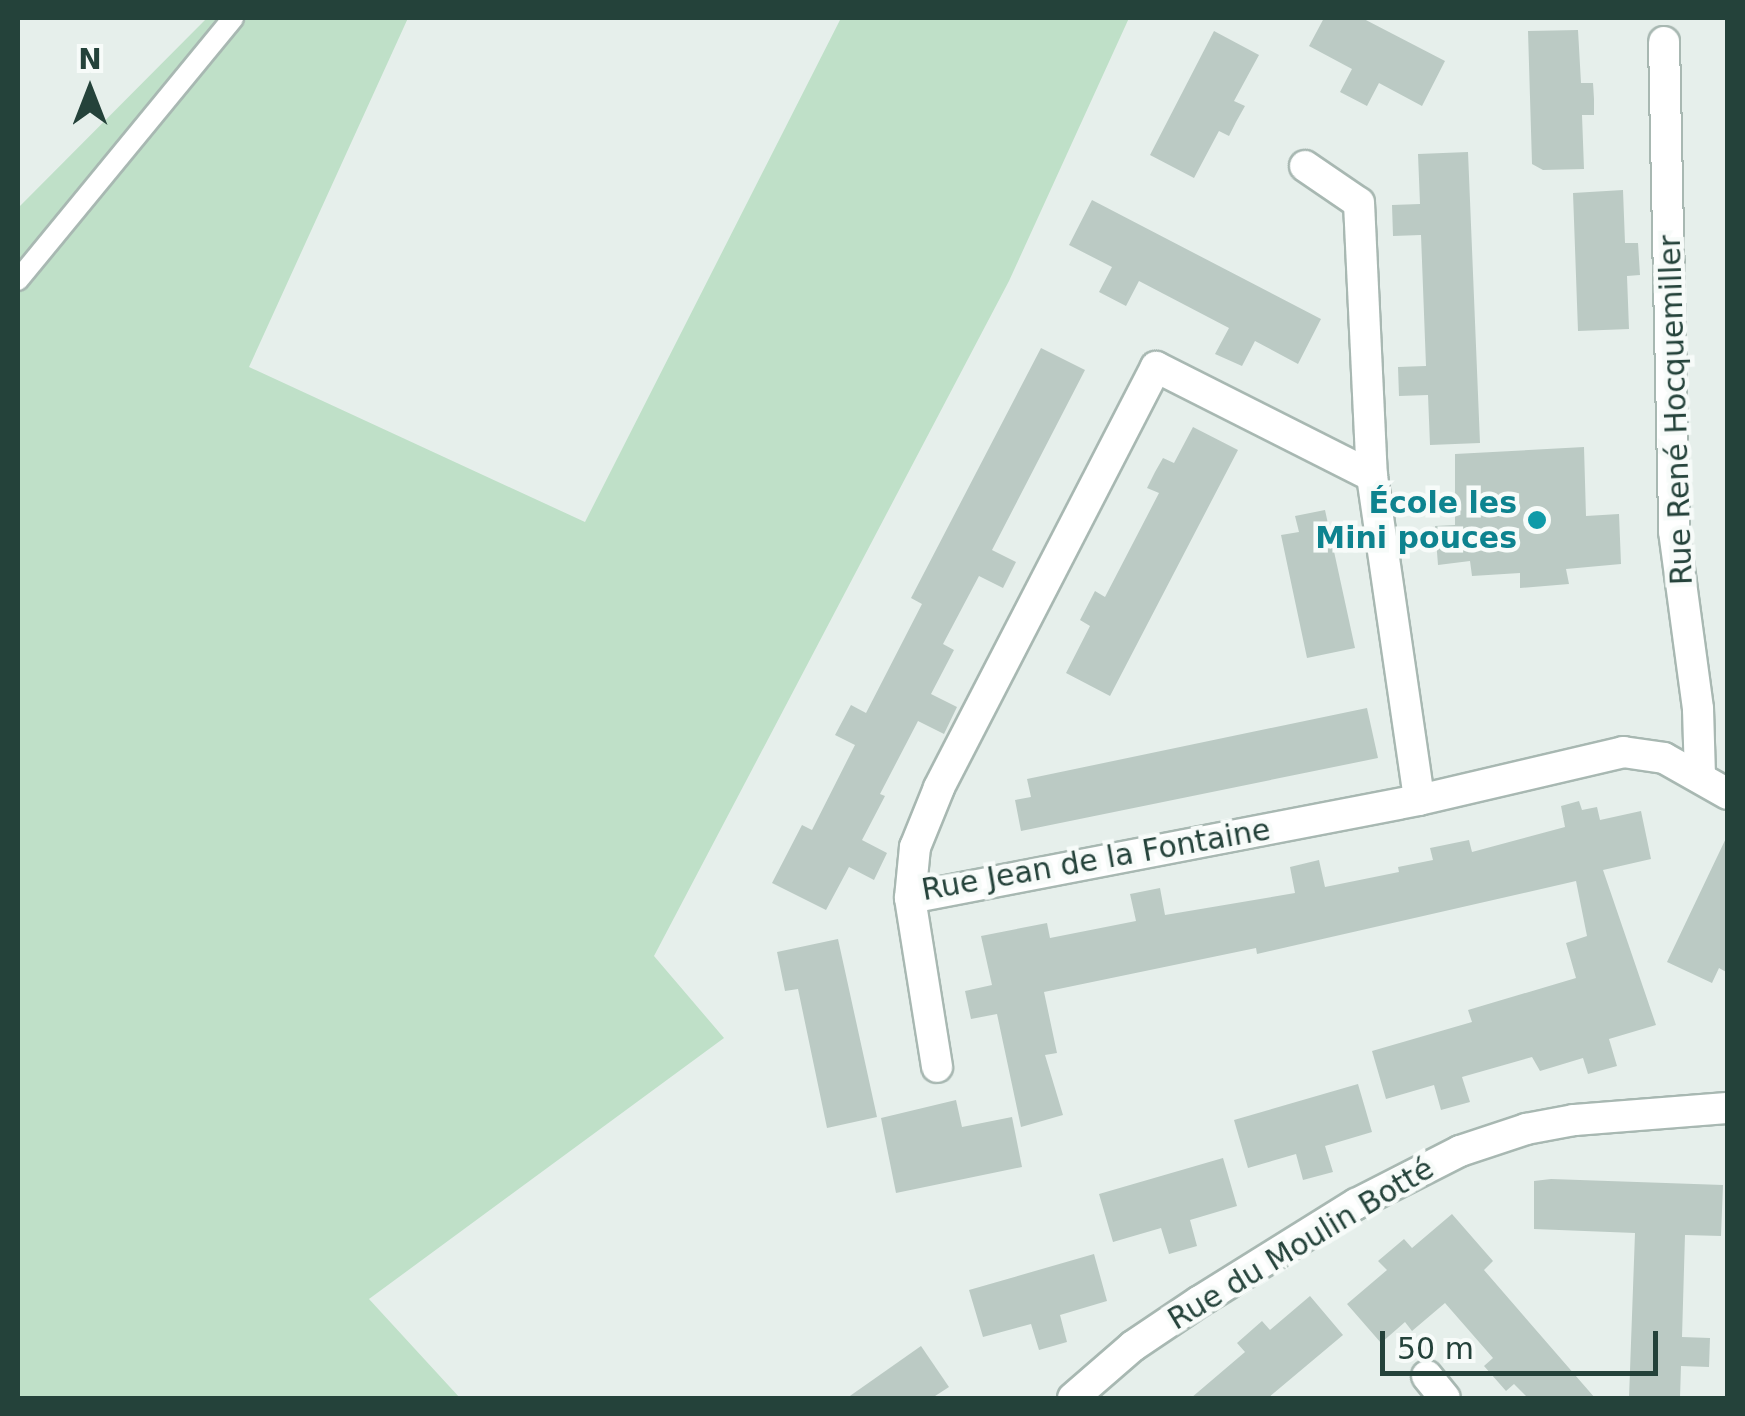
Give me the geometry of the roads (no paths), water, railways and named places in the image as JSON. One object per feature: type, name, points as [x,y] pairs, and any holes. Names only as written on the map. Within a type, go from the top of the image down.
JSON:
[{"type":"street","name":"Rue René Hocquemiller","points":[[1664,42],[1674,530],[1698,709],[1700,777]]},
{"type":"street","points":[[1306,166],[1359,202],[1372,476],[1419,800]]},
{"type":"street","name":"Rue Jean de la Fontaine","points":[[1372,476],[1156,368],[939,788],[915,847],[910,898],[1419,800],[1623,752],[1664,758],[1728,794]]},
{"type":"street","points":[[910,898],[937,1067]]},
{"type":"street","name":"Rue du Moulin Botté","points":[[1073,1398],[1133,1346],[1200,1301],[1356,1204],[1460,1151],[1526,1129],[1574,1120],[1629,1112],[1728,1108]]},
{"type":"lane","points":[[18,280],[233,18]]},
{"type":"place","name":"École les Mini pouces","points":[[1537,520]]}]
